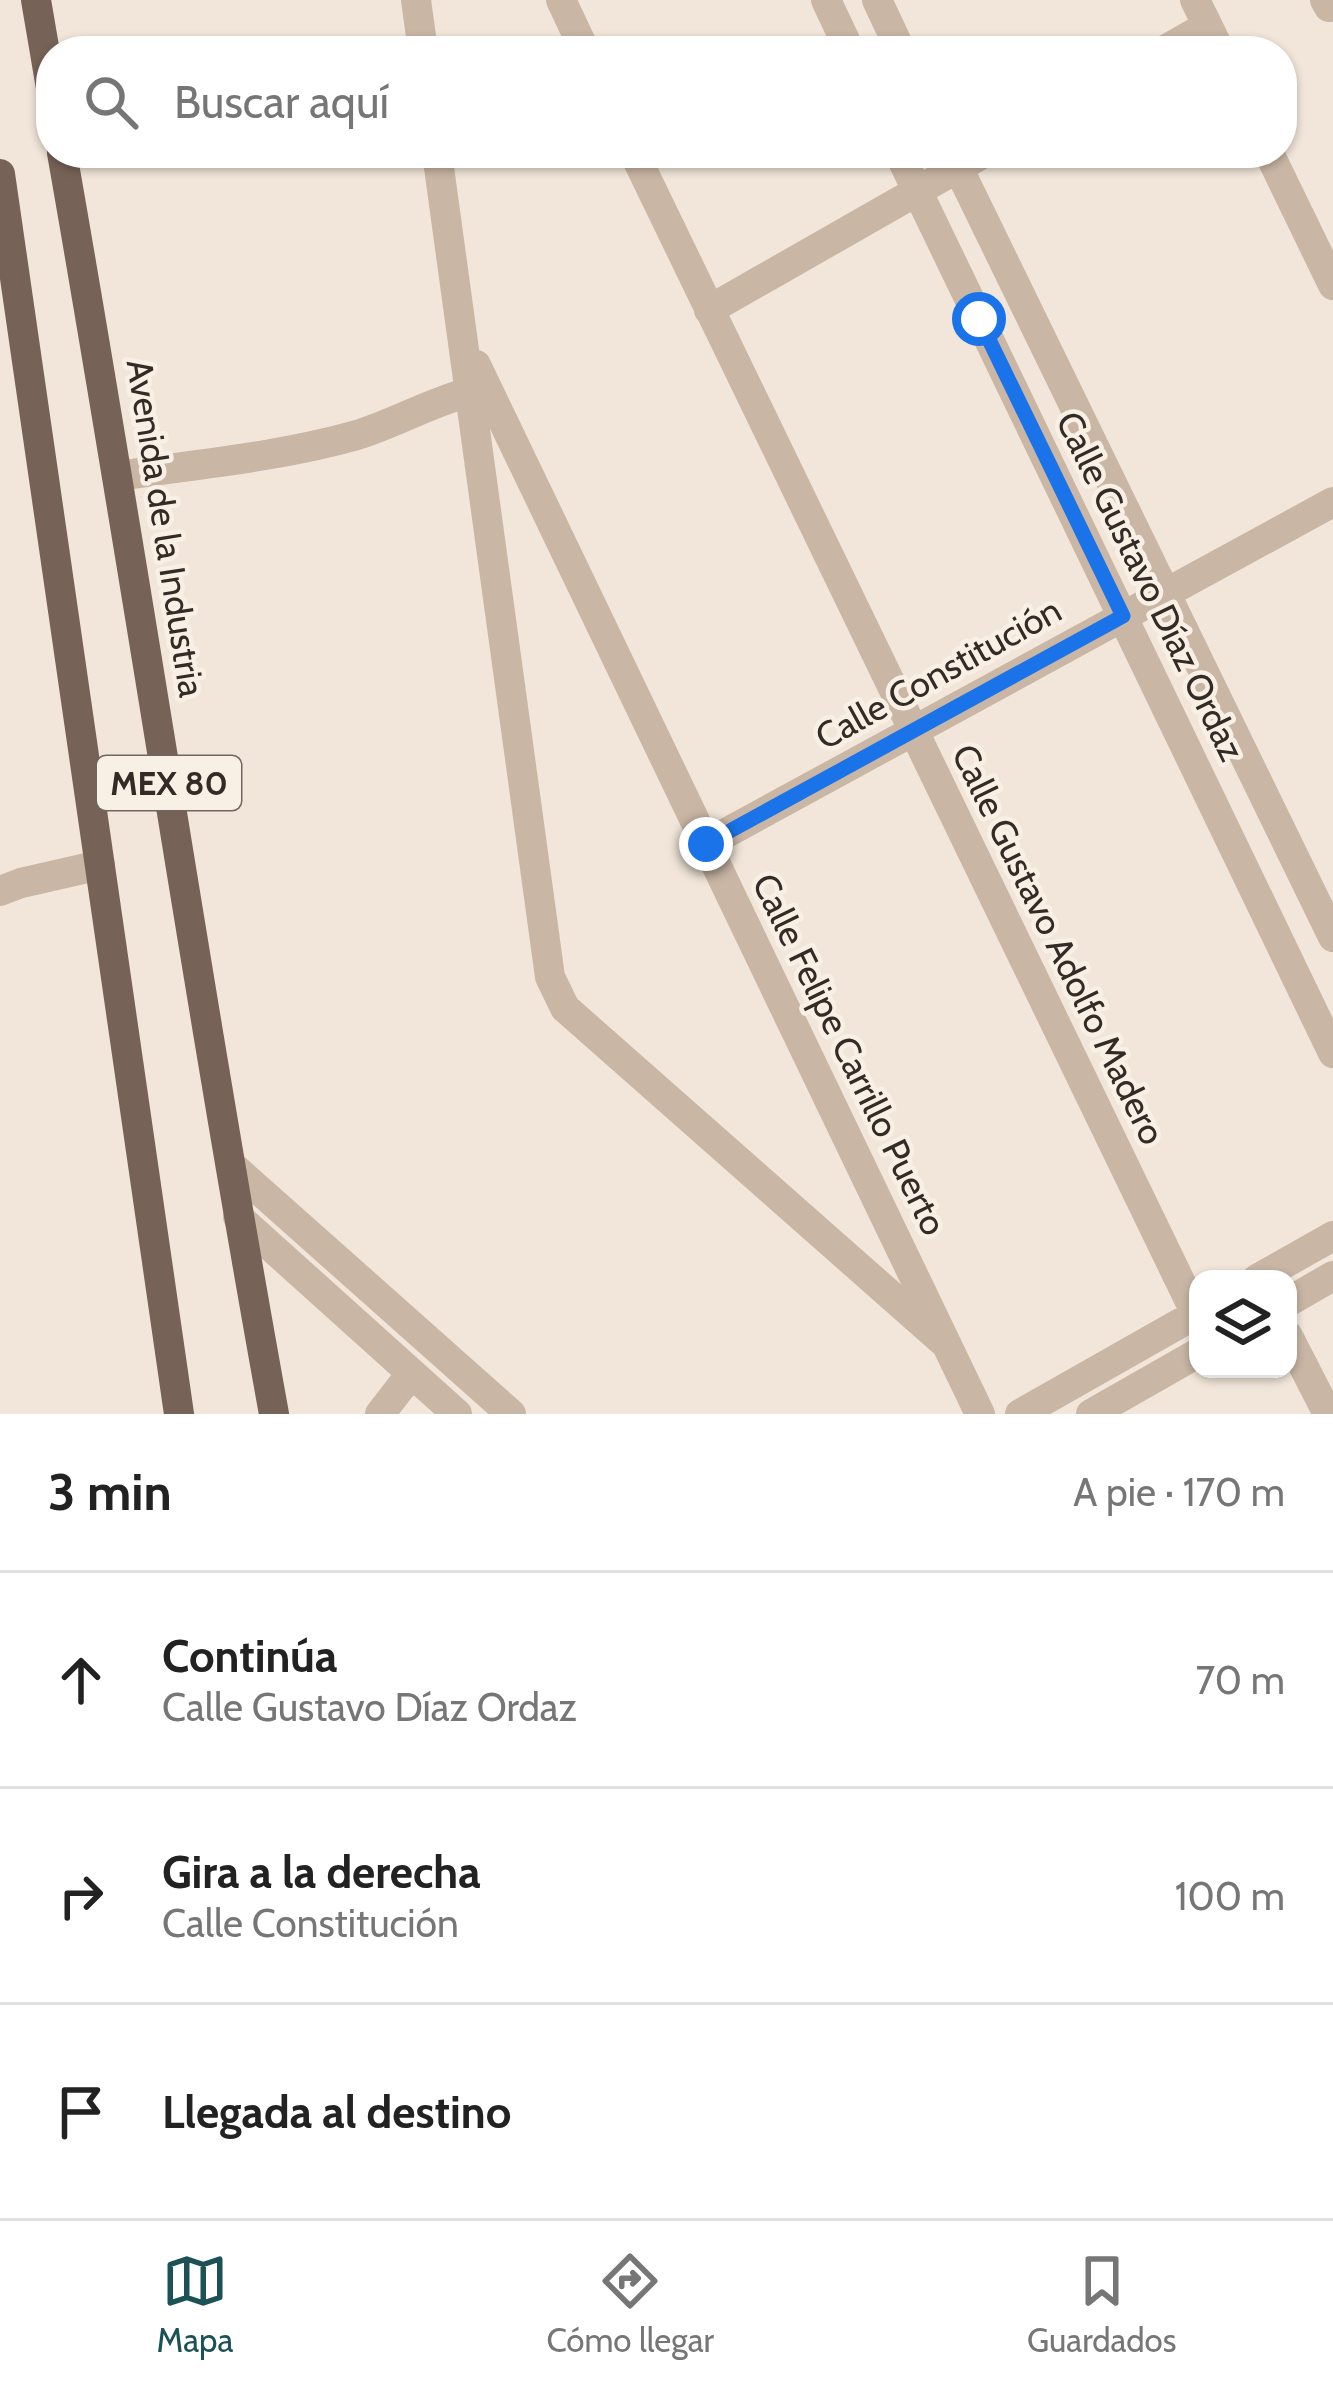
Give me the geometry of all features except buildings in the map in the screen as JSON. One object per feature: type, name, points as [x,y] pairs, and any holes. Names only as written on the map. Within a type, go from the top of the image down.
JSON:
[{"type":"main road","points":[[36,0],[42,36]]},
{"type":"main road","name":"Avenida de la Industria","points":[[65,168],[274,1414]]},
{"type":"main road","name":"MEX 80","points":[[1,186],[12,334],[100,866],[179,1414]]},
{"type":"street","points":[[416,0],[421,36]]},
{"type":"street","points":[[561,0],[578,36]]},
{"type":"street","points":[[826,0],[843,36]]},
{"type":"street","points":[[877,0],[895,36]]},
{"type":"street","name":"Calle Felipe Carrillo Puerto","points":[[439,168],[550,977],[565,1008],[947,1345]]},
{"type":"street","name":"Calle Gustavo Adolfo Madero","points":[[641,168],[1189,1298]]},
{"type":"street","name":"Calle Gustavo Díaz Ordaz","points":[[906,168],[1333,1053]]},
{"type":"street","points":[[710,310],[950,168]]},
{"type":"street","name":"Calle Gustavo Díaz Ordaz","points":[[969,168],[1166,594],[1333,937]]},
{"type":"street","points":[[1276,168],[1333,285]]},
{"type":"street","name":"Calle Felipe Carrillo Puerto","points":[[463,338],[980,1414]]},
{"type":"street","points":[[119,476],[274,455],[362,433],[470,392]]},
{"type":"street","name":"Calle Constitución","points":[[706,844],[1333,502]]},
{"type":"street","points":[[0,891],[100,866]]},
{"type":"street","points":[[231,1165],[511,1414]]},
{"type":"street","points":[[238,1216],[457,1414]]},
{"type":"street","points":[[1273,1270],[1333,1236]]},
{"type":"street","points":[[1297,1297],[1333,1276]]},
{"type":"street","points":[[1021,1414],[1189,1319]]},
{"type":"street","points":[[1297,1354],[1328,1414]]},
{"type":"street","points":[[1091,1414],[1189,1358]]},
{"type":"street","points":[[380,1414],[411,1373]]},
{"type":"route","points":[[706,844],[1123,616],[979,319]]}]
